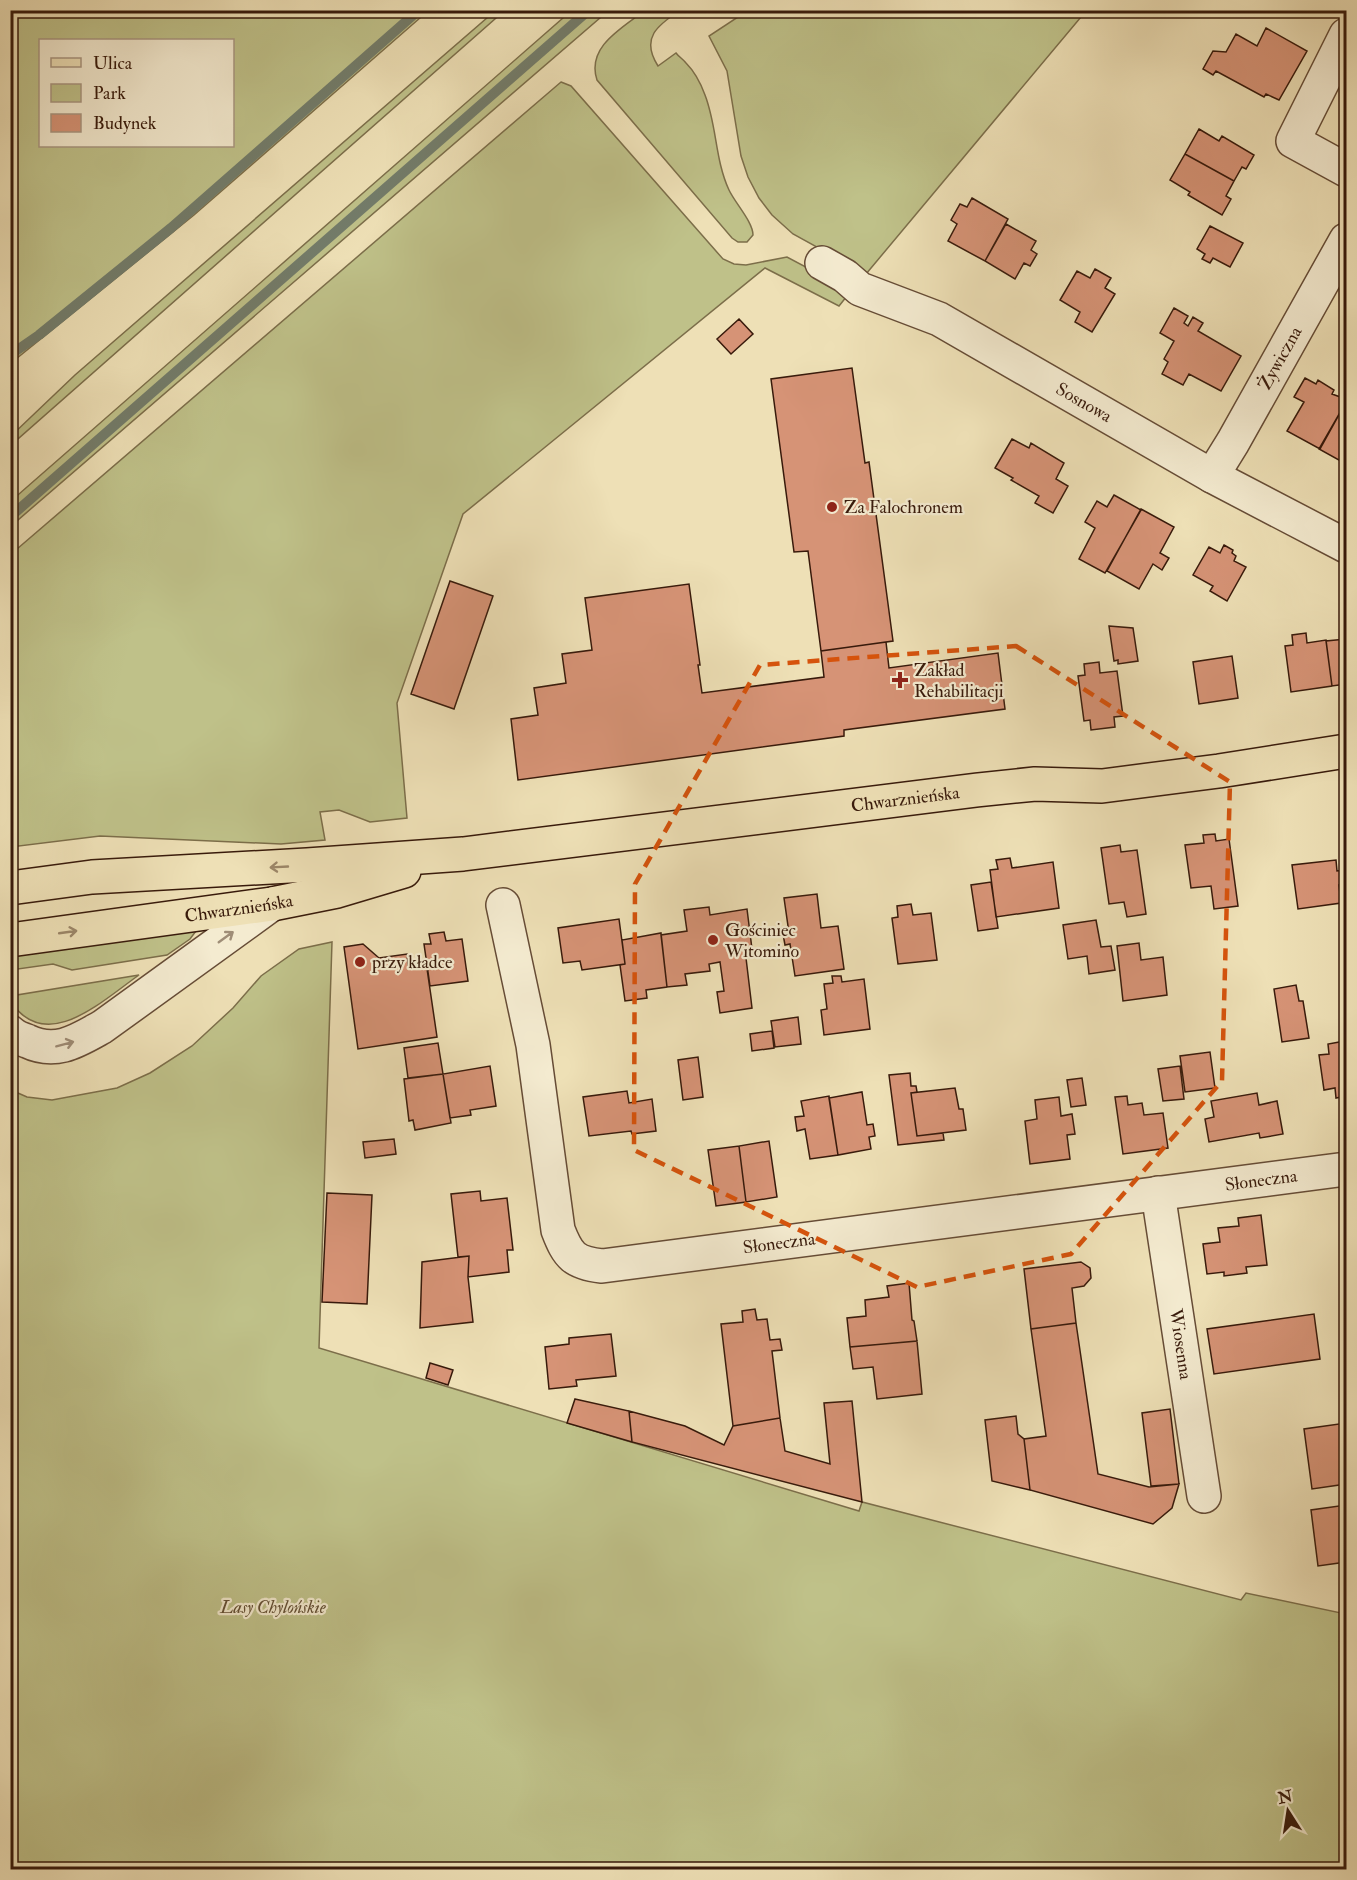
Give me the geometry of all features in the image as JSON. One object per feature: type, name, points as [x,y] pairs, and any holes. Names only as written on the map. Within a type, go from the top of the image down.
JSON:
[{"type":"main road","name":"Chwarznieńska","points":[[10,888],[92,877],[463,854],[977,790],[1035,784],[1102,786],[1347,751]]},
{"type":"main road","name":"Chwarznieńska","points":[[10,940],[272,904],[337,891],[463,854]]},
{"type":"street","points":[[1347,35],[1293,141],[1347,170]]},
{"type":"street","name":"Żywiczna","points":[[1212,476],[1347,240]]},
{"type":"street","name":"Sosnowa","points":[[822,263],[845,276],[860,289],[939,319],[1212,476],[1347,546]]},
{"type":"street","points":[[10,1032],[36,1046],[59,1047],[79,1040],[102,1027],[272,904]]},
{"type":"street","name":"Słoneczna","points":[[503,904],[533,1045],[558,1230],[565,1248],[575,1260],[602,1266],[1347,1169]]},
{"type":"street","name":"Wiosenna","points":[[1158,1193],[1204,1496]]},
{"type":"highlighted area","points":[[1016,646],[1230,782],[1222,1081],[1071,1254],[917,1287],[634,1150],[635,884],[760,665]]},
{"type":"green space","points":[[11,10],[428,10],[428,11],[194,215],[11,363]]},
{"type":"green space","points":[[495,11],[504,11],[11,445],[11,436],[75,375]]},
{"type":"green space","points":[[571,11],[608,11],[11,526],[11,501]]},
{"type":"green space","points":[[644,11],[679,11],[658,27],[654,33],[651,40],[653,56],[658,66],[676,53],[689,66],[699,82],[709,107],[724,179],[752,230],[753,235],[747,242],[738,242],[732,238],[597,80],[595,68],[601,48]]},
{"type":"green space","points":[[747,11],[1086,11],[866,274],[793,234],[772,215],[759,198],[748,177],[741,156],[727,71],[709,36]]},
{"type":"green space","points":[[561,82],[571,86],[723,259],[734,264],[746,265],[787,257],[851,291],[839,306],[765,268],[463,514],[397,703],[407,818],[370,822],[339,810],[320,812],[325,840],[281,844],[100,836],[11,847],[10,555]]},
{"type":"green space","points":[[196,931],[190,939],[167,955],[72,970],[53,964],[11,970],[10,948]]},
{"type":"green space","name":"Lasy Chylońskie","points":[[332,942],[319,1348],[859,1511],[862,1502],[1241,1600],[1246,1593],[1346,1614],[1346,1869],[11,1869],[11,1090],[27,1097],[52,1100],[117,1088],[150,1073],[192,1046],[233,1008],[261,976],[299,949]]},
{"type":"green space","points":[[139,975],[92,1009],[75,1018],[58,1023],[41,1024],[25,1017],[11,1002],[11,996]]},
{"type":"building","points":[[1266,28],[1307,51],[1279,100],[1266,94],[1264,97],[1216,71],[1213,75],[1203,69],[1213,51],[1226,52],[1236,34],[1257,46]]},
{"type":"building","points":[[1199,129],[1219,141],[1222,136],[1254,155],[1246,169],[1242,167],[1234,181],[1185,154]]},
{"type":"building","points":[[1185,154],[1234,181],[1226,196],[1231,199],[1222,215],[1188,195],[1190,192],[1170,180]]},
{"type":"building","points":[[972,198],[1008,219],[985,261],[948,241],[957,224],[951,220],[960,204],[967,207]]},
{"type":"building","points":[[1006,224],[1036,241],[1031,250],[1037,254],[1030,266],[1024,263],[1015,279],[985,261]]},
{"type":"building","points":[[1210,226],[1243,243],[1230,267],[1213,258],[1210,263],[1202,259],[1205,254],[1197,249]]},
{"type":"building","points":[[1095,269],[1111,278],[1105,288],[1115,294],[1092,332],[1075,322],[1080,312],[1060,300],[1077,271],[1090,278]]},
{"type":"building","points":[[1174,308],[1188,316],[1184,323],[1188,326],[1193,317],[1203,323],[1198,331],[1241,356],[1221,391],[1189,374],[1183,385],[1162,374],[1168,362],[1164,359],[1174,341],[1160,333]]},
{"type":"building","points":[[739,319],[753,334],[731,354],[717,339]]},
{"type":"building","name":"Za Falochronem","points":[[852,368],[865,463],[869,462],[893,641],[821,651],[808,551],[794,552],[771,379]]},
{"type":"building","points":[[1305,378],[1316,384],[1318,380],[1334,390],[1332,394],[1346,399],[1320,449],[1287,431],[1304,402],[1294,397]]},
{"type":"building","points":[[1346,402],[1346,464],[1319,449]]},
{"type":"building","points":[[1012,439],[1029,448],[1031,443],[1064,463],[1056,479],[1068,486],[1053,513],[1035,503],[1039,496],[995,468]]},
{"type":"building","points":[[1114,495],[1141,510],[1105,573],[1079,559],[1095,528],[1085,522],[1097,501],[1107,507]]},
{"type":"building","points":[[1141,509],[1174,527],[1160,553],[1169,558],[1162,570],[1153,564],[1139,589],[1107,571]]},
{"type":"building","points":[[1224,545],[1233,550],[1232,553],[1236,556],[1234,561],[1246,567],[1227,601],[1210,591],[1213,586],[1193,575],[1209,547],[1220,553]]},
{"type":"building","points":[[450,581],[493,596],[454,709],[411,694]]},
{"type":"building","name":"Zakład Rehabilitacji","points":[[689,584],[702,693],[824,677],[821,651],[886,642],[889,668],[998,653],[1005,709],[844,730],[844,736],[518,780],[511,719],[538,715],[534,688],[566,683],[562,654],[592,650],[585,598]]},
{"type":"building","points":[[1109,626],[1133,628],[1138,661],[1118,664],[1118,660],[1114,661]]},
{"type":"building","points":[[1306,633],[1307,643],[1326,640],[1332,686],[1291,692],[1285,646],[1293,645],[1292,635]]},
{"type":"building","points":[[1346,639],[1346,684],[1332,686],[1326,641]]},
{"type":"building","points":[[1232,656],[1238,698],[1199,704],[1193,662]]},
{"type":"building","points":[[1099,662],[1100,673],[1117,671],[1123,716],[1114,717],[1115,727],[1091,730],[1090,720],[1084,721],[1078,676],[1085,675],[1084,664]]},
{"type":"building","points":[[1215,834],[1216,841],[1229,839],[1238,906],[1214,909],[1211,886],[1191,888],[1185,845],[1204,843],[1203,835]]},
{"type":"building","points":[[1120,845],[1121,852],[1137,850],[1146,914],[1127,917],[1124,902],[1109,904],[1101,848]]},
{"type":"building","points":[[1010,858],[1012,868],[1053,862],[1059,908],[996,917],[990,870],[998,869],[996,860]]},
{"type":"building","points":[[1336,860],[1337,871],[1345,870],[1346,878],[1346,884],[1339,885],[1341,903],[1298,909],[1292,865]]},
{"type":"building","points":[[991,882],[998,928],[978,931],[971,885]]},
{"type":"building","points":[[817,894],[821,928],[838,926],[844,969],[795,976],[790,944],[785,945],[783,934],[789,933],[784,898]]},
{"type":"building","points":[[911,904],[913,915],[931,913],[937,960],[898,964],[892,918],[898,917],[897,906]]},
{"type":"building","points":[[709,907],[710,915],[747,909],[753,957],[746,958],[752,1008],[720,1013],[717,992],[724,991],[720,962],[709,964],[710,971],[685,974],[687,985],[667,987],[661,935],[687,931],[684,910]]},
{"type":"building","points":[[619,919],[625,964],[582,970],[580,961],[563,963],[558,928]]},
{"type":"building","points":[[1096,920],[1101,947],[1111,946],[1115,970],[1089,974],[1087,956],[1068,959],[1063,925]]},
{"type":"building","points":[[444,932],[446,941],[462,939],[468,981],[430,986],[424,944],[431,944],[429,934]]},
{"type":"building","points":[[661,933],[667,987],[646,990],[647,998],[625,1001],[620,965],[625,964],[622,940]]},
{"type":"building","points":[[1139,943],[1141,960],[1163,957],[1167,995],[1123,1001],[1117,946]]},
{"type":"building","points":[[363,944],[379,958],[407,954],[408,965],[426,962],[437,1037],[358,1049],[344,947]]},
{"type":"building","points":[[832,976],[841,976],[842,982],[864,979],[870,1029],[824,1035],[821,1010],[827,1009],[824,984],[833,983]]},
{"type":"building","points":[[1296,985],[1299,1001],[1303,1001],[1309,1038],[1282,1042],[1274,989]]},
{"type":"building","points":[[798,1017],[801,1044],[775,1047],[771,1021]]},
{"type":"building","points":[[772,1031],[774,1048],[752,1051],[750,1034]]},
{"type":"building","points":[[1345,1041],[1346,1096],[1336,1098],[1335,1088],[1324,1090],[1319,1055],[1329,1054],[1328,1044]]},
{"type":"building","points":[[438,1043],[443,1074],[408,1078],[404,1048]]},
{"type":"building","points":[[1210,1052],[1215,1088],[1185,1092],[1180,1056]]},
{"type":"building","points":[[698,1057],[703,1097],[683,1100],[678,1060]]},
{"type":"building","points":[[490,1066],[496,1106],[470,1110],[471,1115],[450,1118],[443,1074]]},
{"type":"building","points":[[1180,1066],[1184,1099],[1163,1101],[1158,1069]]},
{"type":"building","points":[[910,1073],[911,1086],[916,1086],[917,1092],[911,1093],[917,1136],[943,1133],[944,1140],[898,1145],[889,1075]]},
{"type":"building","points":[[443,1074],[451,1123],[415,1130],[413,1120],[409,1121],[404,1079]]},
{"type":"building","points":[[1082,1078],[1086,1105],[1071,1107],[1067,1080]]},
{"type":"building","points":[[955,1088],[959,1109],[963,1109],[966,1130],[917,1136],[911,1093]]},
{"type":"building","points":[[627,1091],[629,1103],[652,1099],[656,1131],[632,1134],[631,1131],[589,1136],[583,1097]]},
{"type":"building","points":[[862,1092],[867,1125],[873,1124],[875,1136],[869,1137],[871,1149],[838,1155],[829,1098]]},
{"type":"building","points":[[1257,1093],[1259,1105],[1277,1101],[1283,1134],[1260,1138],[1259,1133],[1209,1142],[1205,1119],[1214,1117],[1211,1101]]},
{"type":"building","points":[[829,1096],[838,1155],[810,1159],[805,1129],[797,1131],[795,1117],[804,1116],[801,1101]]},
{"type":"building","points":[[1127,1096],[1128,1105],[1142,1103],[1144,1115],[1163,1113],[1168,1148],[1123,1154],[1115,1097]]},
{"type":"building","points":[[1059,1097],[1061,1116],[1072,1114],[1075,1134],[1067,1135],[1070,1159],[1030,1164],[1025,1121],[1037,1119],[1035,1100]]},
{"type":"building","points":[[394,1139],[396,1154],[365,1158],[363,1142]]},
{"type":"building","points":[[769,1141],[777,1197],[746,1202],[739,1146]]},
{"type":"building","points":[[739,1146],[746,1202],[716,1206],[708,1150]]},
{"type":"building","points":[[480,1191],[481,1201],[507,1198],[513,1250],[507,1250],[509,1272],[468,1277],[469,1256],[458,1257],[451,1194]]},
{"type":"building","points":[[327,1193],[372,1195],[367,1304],[322,1302]]},
{"type":"building","points":[[1346,1214],[1346,1253],[1341,1215]]},
{"type":"building","points":[[1261,1215],[1267,1265],[1246,1267],[1247,1273],[1224,1276],[1224,1272],[1207,1274],[1203,1244],[1220,1242],[1218,1228],[1239,1226],[1238,1218]]},
{"type":"building","points":[[469,1256],[468,1277],[473,1322],[420,1328],[422,1262]]},
{"type":"building","points":[[1081,1262],[1090,1268],[1091,1278],[1084,1286],[1072,1288],[1076,1323],[1031,1329],[1024,1269]]},
{"type":"building","points":[[909,1283],[912,1320],[917,1341],[850,1347],[847,1318],[866,1316],[865,1300],[889,1297],[887,1286]]},
{"type":"building","points":[[755,1309],[757,1320],[767,1319],[770,1340],[780,1339],[782,1350],[772,1351],[780,1418],[733,1426],[721,1324],[743,1322],[742,1311]]},
{"type":"building","points":[[1314,1314],[1320,1359],[1214,1374],[1207,1329]]},
{"type":"building","points":[[1076,1323],[1098,1474],[1149,1487],[1179,1484],[1172,1508],[1153,1524],[1030,1490],[1024,1439],[1046,1436],[1031,1329]]},
{"type":"building","points":[[611,1334],[616,1376],[576,1380],[577,1386],[549,1389],[545,1347],[569,1344],[569,1338]]},
{"type":"building","points":[[917,1341],[922,1394],[877,1399],[873,1367],[853,1369],[850,1347]]},
{"type":"building","points":[[430,1363],[453,1370],[448,1385],[426,1378]]},
{"type":"building","points":[[575,1399],[629,1411],[632,1442],[567,1423]]},
{"type":"building","points":[[852,1401],[862,1502],[632,1442],[629,1411],[685,1426],[724,1445],[733,1426],[780,1418],[785,1451],[830,1464],[824,1403]]},
{"type":"building","points":[[1170,1409],[1179,1484],[1151,1486],[1142,1413]]},
{"type":"building","points":[[1016,1416],[1018,1434],[1024,1439],[1030,1490],[992,1481],[985,1420]]},
{"type":"building","points":[[1346,1423],[1346,1484],[1312,1489],[1304,1429]]},
{"type":"building","points":[[1346,1505],[1346,1562],[1318,1566],[1311,1510]]},
{"type":"waterway","points":[[10,355],[39,335],[171,228],[419,10]]},
{"type":"waterway","points":[[10,517],[589,10]]},
{"type":"place","name":"Za Falochronem","points":[[832,507]]},
{"type":"place","name":"Zakład Rehabilitacji","points":[[900,680]]},
{"type":"place","name":"Gościniec Witomino","points":[[713,940]]},
{"type":"place","name":"przy kładce","points":[[360,962]]}]
